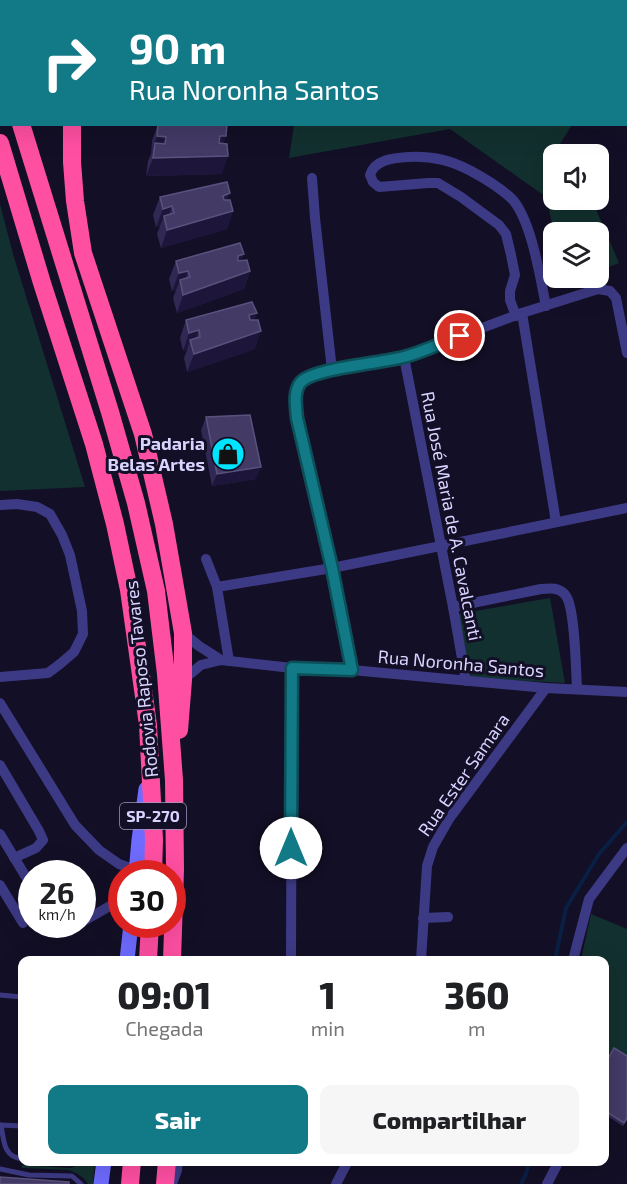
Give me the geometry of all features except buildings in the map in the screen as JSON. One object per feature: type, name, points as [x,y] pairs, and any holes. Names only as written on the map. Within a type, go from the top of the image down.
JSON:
[{"type":"highway","name":"Rodovia Raposo Tavares","points":[[22,126],[114,423],[136,503],[156,591],[166,674],[174,780],[176,870],[172,956]]},
{"type":"highway","points":[[72,126],[75,201],[82,253]]},
{"type":"highway","name":"Rodovia Raposo Tavares","points":[[0,143],[94,444],[116,524],[129,590],[148,725],[154,840],[146,860]]},
{"type":"highway","points":[[34,164],[82,253],[143,434],[164,524],[183,633],[183,680],[174,780]]},
{"type":"highway","points":[[148,956],[149,938]]},
{"type":"highway","points":[[130,1184],[132,1166]]},
{"type":"highway","points":[[165,1184],[167,1166]]},
{"type":"main road","points":[[127,956],[129,938]]},
{"type":"main road","points":[[101,1184],[103,1166]]},
{"type":"street","points":[[546,306],[534,247],[513,200],[485,179],[456,163],[435,157],[408,157],[379,162],[372,168],[370,175],[373,182],[380,187],[438,183],[499,225],[506,234],[515,275],[510,300],[519,314],[556,522]]},
{"type":"street","points":[[312,178],[332,370]]},
{"type":"street","points":[[352,670],[332,568],[297,418],[296,396],[300,383],[309,377],[332,370],[404,357],[519,314],[598,290],[610,291],[616,298],[627,353]]},
{"type":"street","name":"Rua José Maria de A. Cavalcanti","points":[[404,357],[453,607],[465,681]]},
{"type":"street","points":[[0,505],[16,504],[37,507],[50,514],[70,555],[82,611],[82,634],[74,652],[48,673],[0,677]]},
{"type":"street","points":[[217,587],[332,568],[627,508]]},
{"type":"street","points":[[206,559],[217,587],[225,660]]},
{"type":"street","points":[[453,607],[540,589],[555,588],[566,595],[572,611],[577,689]]},
{"type":"street","name":"Rua Noronha Santos","points":[[183,633],[199,646],[225,660]]},
{"type":"street","name":"Rua Noronha Santos","points":[[183,680],[201,665],[225,660],[292,668],[352,670],[546,688],[627,692]]},
{"type":"street","points":[[291,956],[292,668]]},
{"type":"street","name":"Rua Ester Samara","points":[[420,956],[427,866],[433,847],[449,819],[546,688]]},
{"type":"street","points":[[0,703],[75,825],[99,850],[113,860]]},
{"type":"street","points":[[0,765],[43,840],[36,848],[0,859]]},
{"type":"street","points":[[0,834],[18,864]]},
{"type":"street","points":[[574,956],[589,899],[627,848]]},
{"type":"street","points":[[0,885],[18,916]]},
{"type":"street","points":[[423,918],[448,917]]},
{"type":"street","points":[[172,1184],[177,1166]]},
{"type":"street","points":[[336,1184],[345,1166]]},
{"type":"street","points":[[547,1184],[556,1166]]},
{"type":"lane","points":[[0,996],[18,997]]},
{"type":"lane","points":[[18,1126],[1,1125],[5,1148],[10,1155],[18,1158]]},
{"type":"lane","points":[[0,1169],[30,1175],[72,1176],[81,1184]]},
{"type":"green space","points":[[294,126],[571,126],[560,144],[543,144],[543,195],[450,129],[289,158]]},
{"type":"green space","points":[[0,204],[13,254],[85,487],[0,491]]},
{"type":"green space","points":[[549,210],[596,210],[601,222],[552,222]]},
{"type":"green space","points":[[609,240],[619,263],[609,267]]},
{"type":"green space","points":[[550,598],[565,683],[471,678],[458,614]]},
{"type":"green space","points":[[591,914],[627,929],[627,1120],[623,1126],[609,1117],[609,956],[582,956]]},
{"type":"green space","points":[[22,1166],[38,1166],[71,1168],[95,1166],[93,1184],[88,1184],[69,1170],[22,1168]]},
{"type":"waterway","points":[[556,956],[566,908],[599,854],[627,822]]},
{"type":"waterway","points":[[521,1184],[528,1166]]},
{"type":"place","name":"Padaria Belas Artes","points":[[228,454]]},
{"type":"route","points":[[291,848],[292,668],[352,670],[332,568],[297,418],[296,396],[300,383],[309,377],[332,370],[404,357],[460,336]]}]
